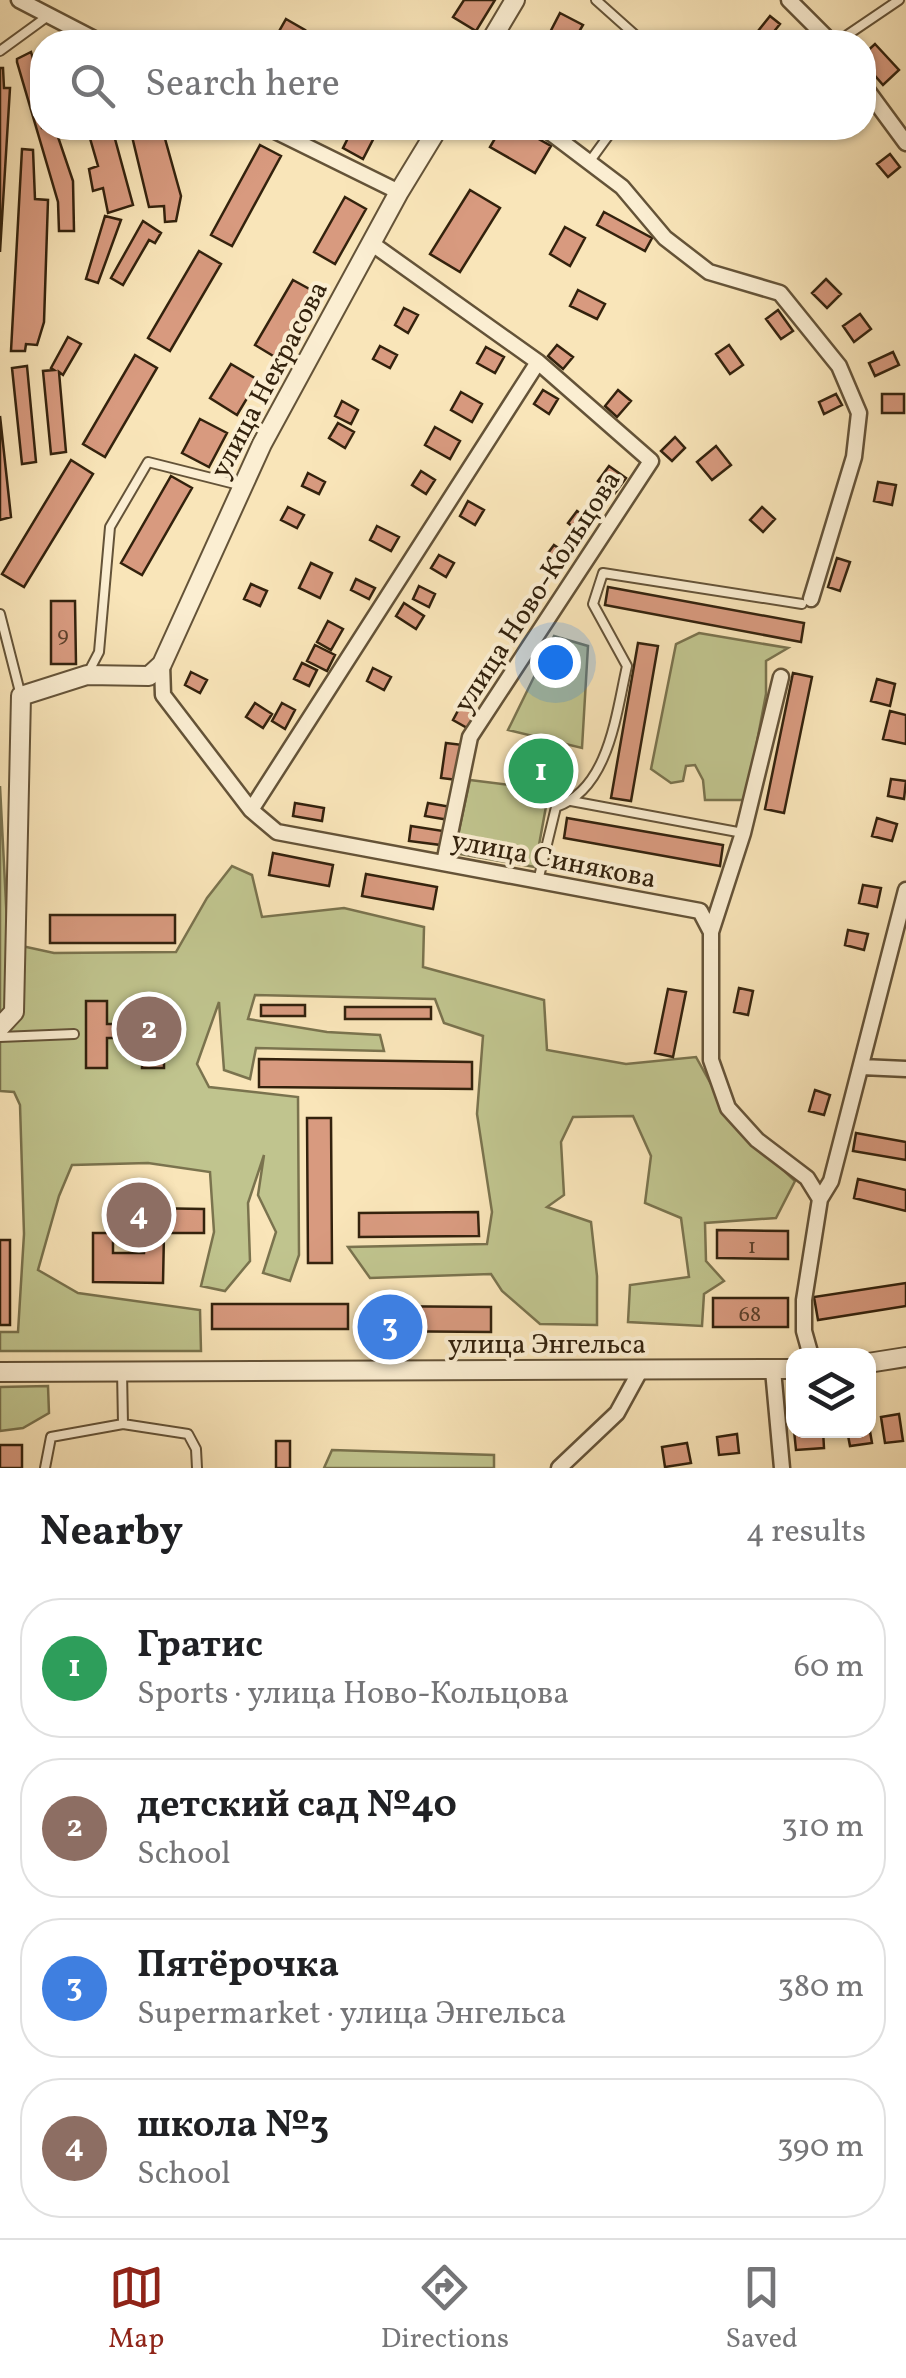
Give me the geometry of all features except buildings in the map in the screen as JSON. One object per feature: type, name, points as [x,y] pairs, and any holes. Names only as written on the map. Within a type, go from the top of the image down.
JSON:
[{"type":"street","points":[[19,0],[76,30]]},
{"type":"street","points":[[497,30],[515,0]]},
{"type":"street","points":[[789,0],[821,30]]},
{"type":"street","points":[[876,102],[906,142]]},
{"type":"street","points":[[294,140],[399,192]]},
{"type":"street","name":"улица Некрасова","points":[[162,664],[262,444],[431,140]]},
{"type":"street","points":[[561,140],[622,186],[666,238],[709,272],[780,293],[840,366],[858,413],[854,457],[806,602]]},
{"type":"street","name":"улица Ново-Кольцова","points":[[372,243],[538,362],[652,461],[470,737],[444,863]]},
{"type":"street","points":[[251,810],[538,362]]},
{"type":"street","points":[[0,1027],[14,1012],[21,696],[87,675],[149,676],[162,664]]},
{"type":"street","name":"улица Синякова","points":[[162,664],[164,696],[251,810],[277,832],[700,911],[711,932]]},
{"type":"street","points":[[781,677],[743,833],[711,932],[711,1060],[728,1108],[758,1140],[807,1178],[820,1200]]},
{"type":"street","points":[[809,1348],[804,1331],[804,1300],[820,1200],[831,1181],[906,890]]},
{"type":"street","points":[[862,1066],[906,1069]]},
{"type":"street","points":[[876,1362],[906,1357]]},
{"type":"street","points":[[559,1468],[616,1414],[640,1370]]},
{"type":"street","points":[[773,1370],[782,1468]]},
{"type":"street","name":"улица Энгельса","points":[[0,1372],[786,1370]]},
{"type":"lane","points":[[596,0],[630,30]]},
{"type":"lane","points":[[853,30],[899,0]]},
{"type":"lane","points":[[0,50],[48,16]]},
{"type":"lane","points":[[590,161],[605,140]]},
{"type":"lane","points":[[87,675],[99,652],[110,527],[148,462],[242,486]]},
{"type":"lane","points":[[572,801],[607,756],[626,666],[593,604],[603,573],[806,602]]},
{"type":"lane","points":[[0,614],[21,696]]},
{"type":"lane","points":[[538,881],[556,806],[572,801],[743,833]]},
{"type":"lane","points":[[0,1037],[74,1034]]},
{"type":"lane","points":[[122,1371],[123,1424]]},
{"type":"lane","points":[[45,1468],[51,1437],[123,1424],[188,1434],[196,1449],[196,1468]]},
{"type":"green space","points":[[699,633],[788,648],[766,661],[766,694],[746,800],[705,800],[703,780],[695,765],[686,766],[683,781],[671,783],[651,769],[676,644]]},
{"type":"green space","points":[[554,636],[588,646],[582,748],[508,730]]},
{"type":"green space","points":[[470,780],[549,790],[535,867],[454,853]]},
{"type":"green space","points":[[0,786],[8,943],[54,953],[176,952],[207,898],[232,866],[252,875],[262,917],[344,908],[424,927],[423,967],[544,1000],[547,1050],[626,1064],[696,1057],[732,1122],[795,1181],[776,1218],[705,1223],[706,1261],[724,1281],[704,1294],[702,1326],[628,1322],[630,1285],[689,1277],[681,1218],[645,1203],[651,1156],[633,1116],[573,1117],[561,1142],[564,1195],[547,1207],[591,1222],[597,1325],[540,1324],[502,1291],[491,1274],[370,1278],[348,1247],[487,1244],[492,1212],[477,1114],[483,1036],[444,1023],[435,999],[255,995],[248,1019],[327,1032],[380,1035],[384,1051],[256,1048],[250,1079],[224,1070],[219,1002],[197,1064],[209,1087],[298,1097],[299,1255],[290,1281],[263,1273],[276,1232],[258,1195],[264,1155],[248,1203],[250,1261],[225,1291],[201,1286],[214,1232],[210,1172],[148,1163],[72,1165],[38,1270],[78,1293],[200,1310],[201,1351],[0,1351],[0,1332],[18,1332],[24,1234],[20,1105],[14,1092],[0,1091]]},
{"type":"green space","points":[[48,1386],[49,1413],[23,1428],[0,1431],[0,1387]]},
{"type":"green space","points":[[332,1450],[494,1455],[494,1468],[324,1468]]},
{"type":"place","name":"Гратис","points":[[541,771]]},
{"type":"place","name":"детский сад №40","points":[[149,1029]]},
{"type":"place","name":"школа №3","points":[[139,1215]]},
{"type":"place","name":"Пятёрочка","points":[[390,1327]]}]
